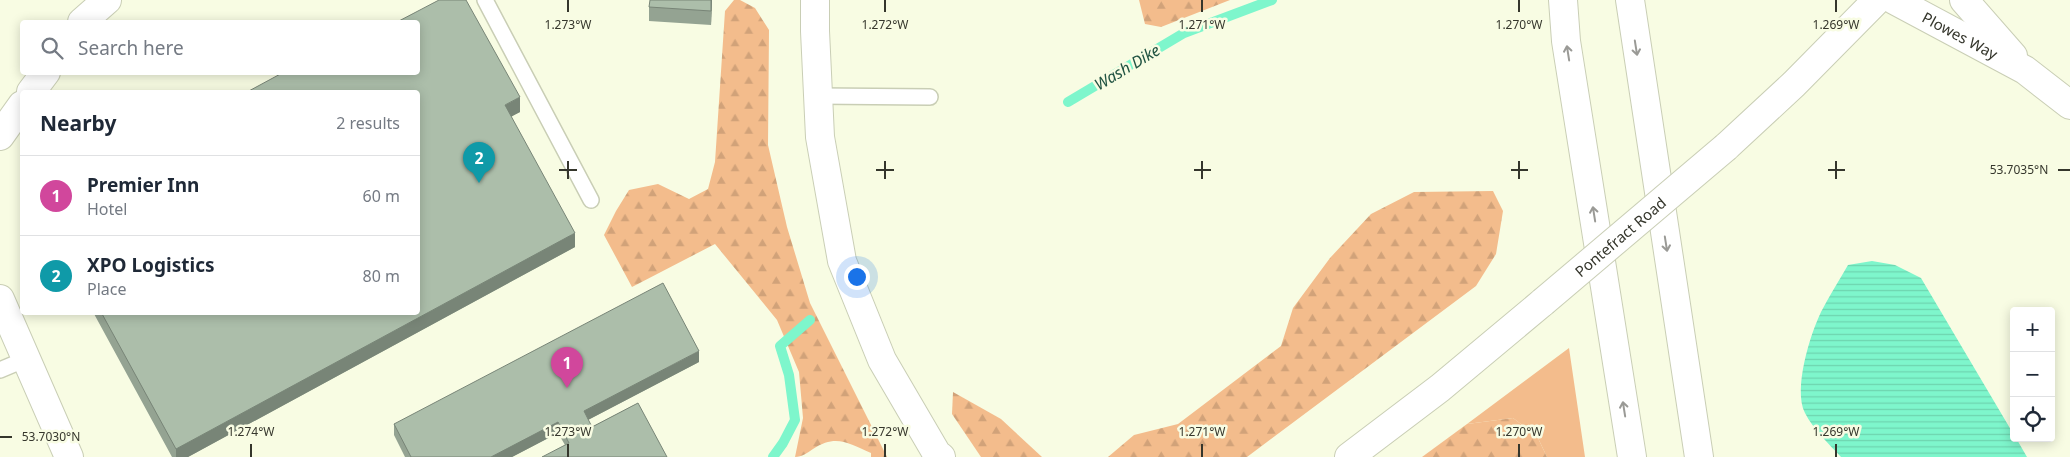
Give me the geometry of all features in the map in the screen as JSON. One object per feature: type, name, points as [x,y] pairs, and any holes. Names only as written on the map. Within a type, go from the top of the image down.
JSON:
[{"type":"main road","points":[[84,20],[107,0]]},
{"type":"main road","points":[[815,0],[814,31],[820,137],[842,261],[882,360],[938,456]]},
{"type":"main road","points":[[1563,0],[1566,41],[1632,457]]},
{"type":"main road","points":[[1630,0],[1699,457]]},
{"type":"main road","name":"Pontefract Road","points":[[1349,457],[1440,388],[1726,147],[1794,84],[1877,0]]},
{"type":"main road","name":"Plowes Way","points":[[1894,0],[2025,70],[2070,105]]},
{"type":"main road","name":"Plowes Way","points":[[1964,0],[2025,70]]},
{"type":"main road","points":[[32,90],[44,75]]},
{"type":"main road","points":[[0,136],[20,108]]},
{"type":"main road","points":[[0,299],[69,457]]},
{"type":"lane","points":[[485,0],[591,200]]},
{"type":"lane","points":[[818,96],[930,96]]},
{"type":"lane","points":[[0,370],[26,359]]},
{"type":"green space","points":[[734,0],[740,0],[755,8],[769,30],[768,145],[787,227],[810,303],[887,457],[871,457],[871,453],[863,449],[849,443],[835,441],[821,444],[795,457],[803,418],[799,372],[777,320],[715,244],[632,287],[604,235],[629,190],[658,184],[689,199],[708,189],[715,162],[725,11]]},
{"type":"green space","points":[[1139,0],[1230,0],[1161,27],[1145,24]]},
{"type":"green space","points":[[1493,191],[1503,211],[1496,254],[1476,286],[1247,457],[1108,457],[1134,435],[1178,424],[1281,346],[1293,308],[1330,258],[1371,214],[1414,192]]},
{"type":"green space","points":[[1569,348],[1585,457],[1547,457],[1537,436],[1513,418],[1467,424]]},
{"type":"green space","points":[[953,392],[1001,419],[1042,457],[981,457],[952,414]]},
{"type":"green space","points":[[1513,418],[1537,436],[1547,457],[1422,457],[1467,424]]},
{"type":"shaded area","points":[[1872,261],[1895,265],[1921,278],[2010,428],[2010,442],[2018,442],[2027,457],[1841,457],[1808,419],[1802,403],[1801,390],[1804,362],[1812,334],[1824,306],[1848,265]]},
{"type":"building","points":[[439,0],[466,0],[520,97],[505,105],[575,233],[176,449],[103,315],[420,315],[420,90],[251,90],[278,75],[420,75],[420,20],[401,20]]},
{"type":"building","points":[[650,0],[711,0],[711,11],[649,7]]},
{"type":"building","points":[[663,283],[699,351],[584,411],[592,427],[638,403],[667,457],[542,457],[569,443],[558,422],[491,457],[411,457],[394,424]]},
{"type":"waterway","name":"Wash Dike","points":[[1068,102],[1184,33],[1272,0]]},
{"type":"waterway","name":"Wash Dike","points":[[773,457],[795,420],[789,375],[780,346],[810,320]]},
{"type":"place","name":"XPO Logistics","points":[[479,183]]},
{"type":"place","name":"Premier Inn","points":[[567,388]]}]
